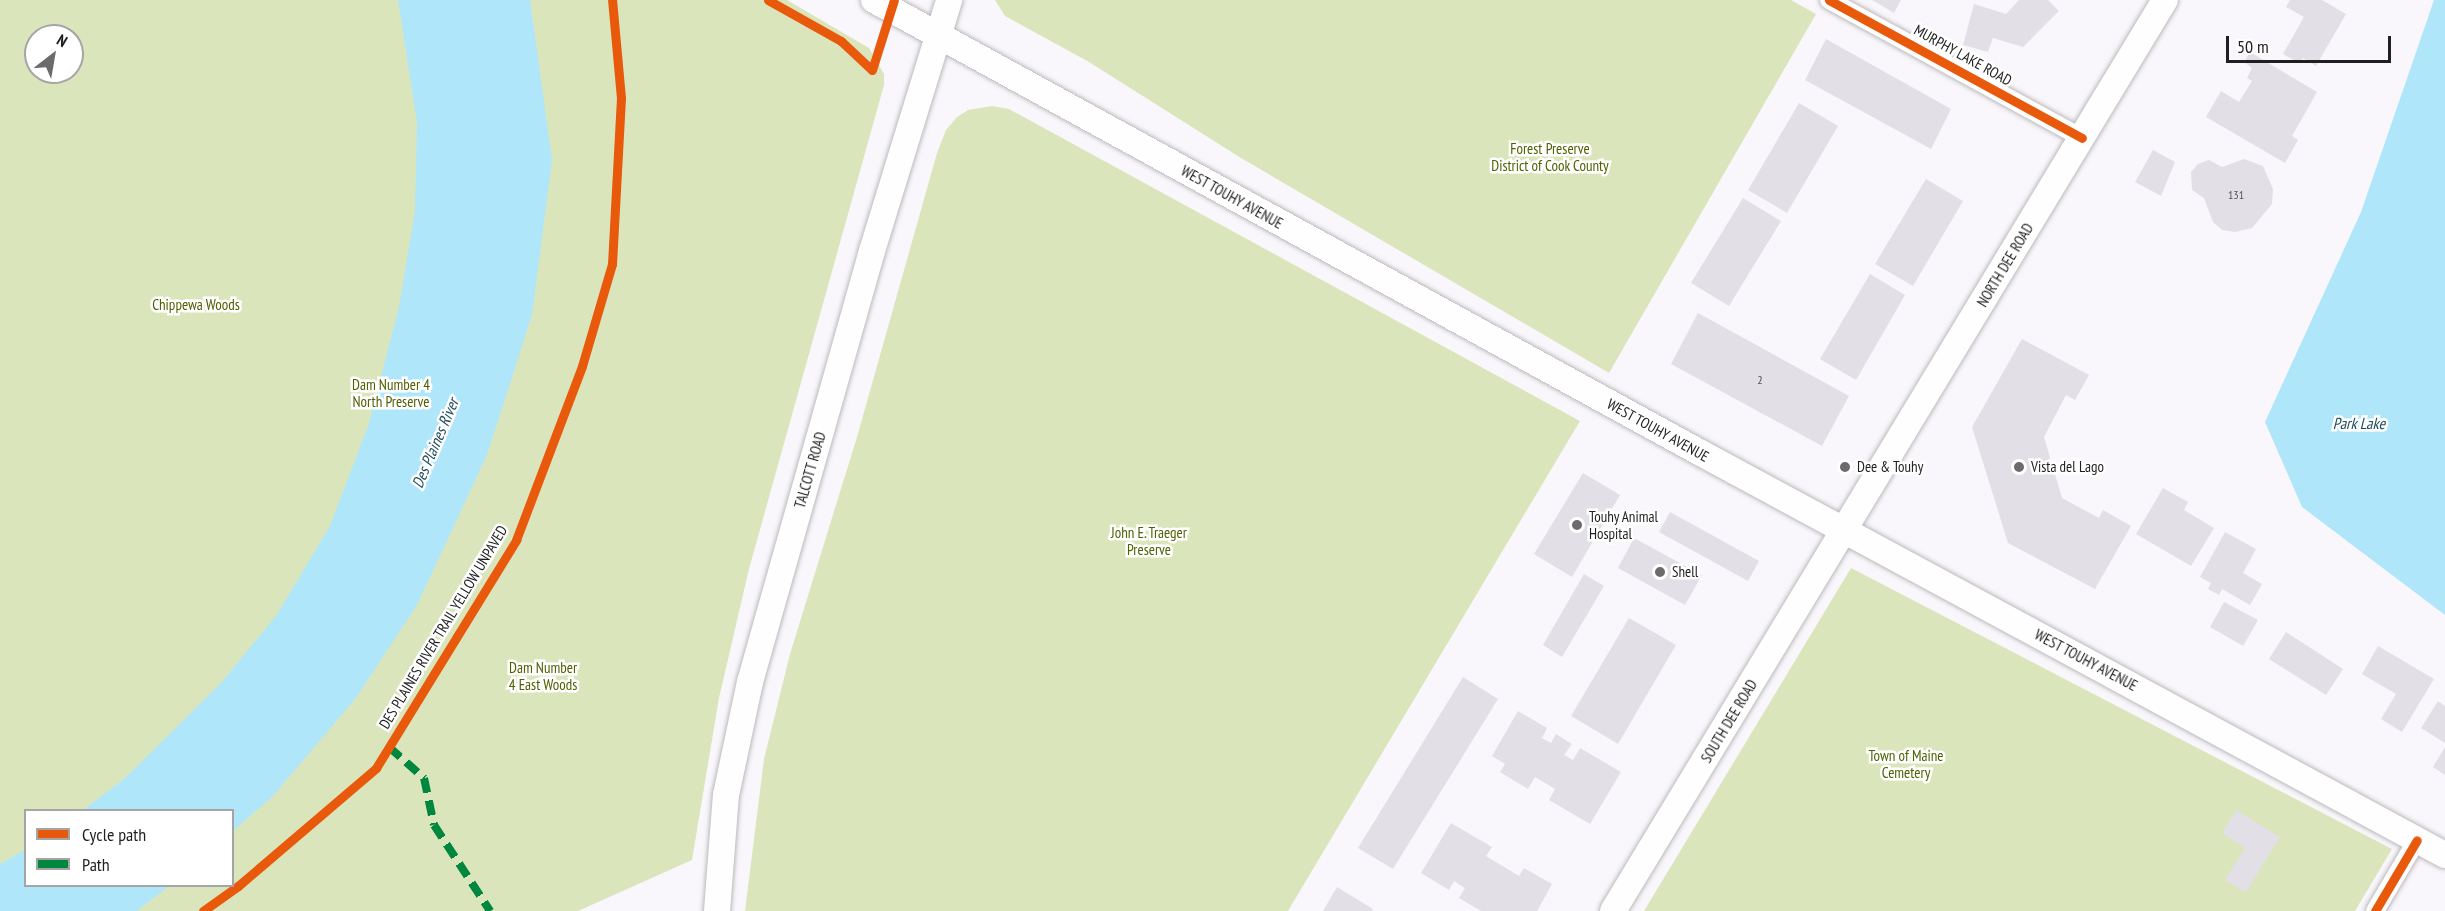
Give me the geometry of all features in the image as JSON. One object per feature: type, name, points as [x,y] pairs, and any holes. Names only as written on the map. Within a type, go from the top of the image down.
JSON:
[{"type":"main road","name":"WEST TOUHY AVENUE","points":[[874,0],[1845,531],[2445,855]]},
{"type":"main road","name":"TALCOTT ROAD","points":[[717,911],[726,795],[750,682],[872,251],[949,0]]},
{"type":"main road","name":"NORTH DEE ROAD","points":[[1845,531],[2165,0]]},
{"type":"main road","name":"SOUTH DEE ROAD","points":[[1613,911],[1845,531]]},
{"type":"street","name":"MURPHY LAKE ROAD","points":[[1829,0],[2082,138]]},
{"type":"street","points":[[2375,911],[2417,840]]},
{"type":"green space","name":"Dam Number 4 North Preserve","points":[[0,0],[787,0],[869,48],[884,74],[884,85],[749,569],[719,698],[692,860],[578,911],[0,911]]},
{"type":"green space","name":"Forest Preserve District of Cook County","points":[[995,0],[1791,0],[1816,14],[1609,373],[1241,158],[1089,62],[1005,16]]},
{"type":"green space","name":"John E. Traeger Preserve","points":[[992,106],[1009,109],[1580,421],[1288,911],[745,911],[764,759],[790,654],[857,437],[937,153],[946,130],[957,117],[968,110]]},
{"type":"green space","name":"Town of Maine Cemetery","points":[[1851,568],[2392,849],[2355,911],[1644,911]]},
{"type":"water","name":"Des Plaines River","points":[[398,0],[530,0],[552,160],[532,315],[487,455],[417,605],[356,698],[273,796],[234,830],[234,809],[84,809],[124,779],[221,683],[276,616],[330,526],[368,426],[399,307],[415,211],[417,122]]},
{"type":"water","name":"Park Lake","points":[[2434,0],[2445,0],[2445,615],[2302,507],[2265,422],[2361,212]]},
{"type":"water","points":[[24,851],[24,887],[168,887],[137,911],[0,911],[0,864]]},
{"type":"building","points":[[1872,0],[1901,0],[1894,13]]},
{"type":"building","points":[[2019,0],[2048,0],[2059,11],[2023,47],[1993,38],[1988,52],[1963,45],[1974,4],[2006,14]]},
{"type":"building","points":[[2290,0],[2322,0],[2346,14],[2316,66],[2303,58],[2299,63],[2283,54],[2304,17],[2286,7]]},
{"type":"building","points":[[1826,39],[1951,109],[1931,149],[1805,80]]},
{"type":"building","points":[[2250,52],[2317,92],[2292,136],[2298,140],[2285,163],[2206,117],[2221,91],[2239,102],[2252,81],[2247,78],[2252,68],[2244,62]]},
{"type":"building","points":[[1799,103],[1838,126],[1787,213],[1748,190]]},
{"type":"building","points":[[2153,150],[2175,162],[2161,196],[2135,182]]},
{"type":"building","points":[[2244,159],[2263,166],[2273,189],[2272,204],[2252,228],[2235,232],[2222,230],[2213,222],[2204,198],[2192,190],[2191,172],[2198,164],[2209,160],[2222,167]]},
{"type":"building","points":[[1926,179],[1963,201],[1913,286],[1875,264]]},
{"type":"building","points":[[1743,198],[1781,221],[1729,306],[1691,283]]},
{"type":"building","points":[[1870,274],[1905,295],[1856,380],[1820,359]]},
{"type":"building","points":[[1698,313],[1849,396],[1822,446],[1671,364]]},
{"type":"building","name":"Vista del Lago","points":[[2022,339],[2089,375],[2075,400],[2066,395],[2044,437],[2062,498],[2099,518],[2103,510],[2131,526],[2095,589],[2008,543],[1972,427]]},
{"type":"building","name":"Touhy Animal Hospital","points":[[1583,473],[1620,495],[1572,577],[1534,554]]},
{"type":"building","points":[[2163,488],[2188,502],[2184,510],[2214,528],[2191,566],[2136,534]]},
{"type":"building","name":"Shell","points":[[1670,512],[1759,561],[1748,581],[1659,532]]},
{"type":"building","points":[[2225,532],[2256,549],[2243,573],[2262,584],[2250,605],[2222,589],[2219,595],[2208,589],[2211,583],[2200,577]]},
{"type":"building","name":"Shell","points":[[1634,538],[1702,575],[1685,605],[1618,568]]},
{"type":"building","points":[[1584,574],[1604,586],[1562,657],[1543,645]]},
{"type":"building","points":[[2224,602],[2258,620],[2243,646],[2210,627]]},
{"type":"building","points":[[1629,618],[1676,645],[1618,744],[1571,716]]},
{"type":"building","points":[[2286,632],[2343,669],[2326,695],[2269,659]]},
{"type":"building","points":[[2378,646],[2434,679],[2402,732],[2381,719],[2396,694],[2362,674]]},
{"type":"building","points":[[1463,677],[1498,699],[1393,869],[1358,848]]},
{"type":"building","points":[[2438,701],[2445,706],[2445,743],[2421,728]]},
{"type":"building","points":[[1518,711],[1547,728],[1542,738],[1551,743],[1556,734],[1572,744],[1564,755],[1573,760],[1580,748],[1621,772],[1590,824],[1549,800],[1555,789],[1535,777],[1528,789],[1500,772],[1505,764],[1492,756]]},
{"type":"building","points":[[2445,747],[2445,775],[2433,767]]},
{"type":"building","points":[[2236,810],[2280,837],[2246,892],[2225,880],[2245,848],[2222,833]]},
{"type":"building","points":[[1451,823],[1492,847],[1486,856],[1519,876],[1524,868],[1552,884],[1537,911],[1481,911],[1459,898],[1465,888],[1454,881],[1449,890],[1421,873]]},
{"type":"building","points":[[1337,887],[1373,909],[1372,911],[1323,911]]},
{"type":"marked path","points":[[389,747],[424,778],[434,825],[490,911]]},
{"type":"cycle path","name":"DES PLAINES RIVER TRAIL YELLOW UNPAVED","points":[[203,911],[238,886],[376,768],[516,540],[582,366],[612,264],[621,98],[612,0]]},
{"type":"cycle path","points":[[768,0],[841,41],[872,70],[894,0]]},
{"type":"cycle path","points":[[1829,0],[2082,138]]},
{"type":"cycle path","points":[[2375,911],[2417,840]]},
{"type":"place","name":"Dee & Touhy","points":[[1845,467]]},
{"type":"place","name":"Vista del Lago","points":[[2019,467]]},
{"type":"place","name":"Touhy Animal Hospital","points":[[1577,525]]},
{"type":"place","name":"Shell","points":[[1660,572]]},
{"type":"park label","name":"Chippewa Woods","points":[[196,305]]},
{"type":"park label","name":"Dam Number 4 East Woods","points":[[543,676]]}]
